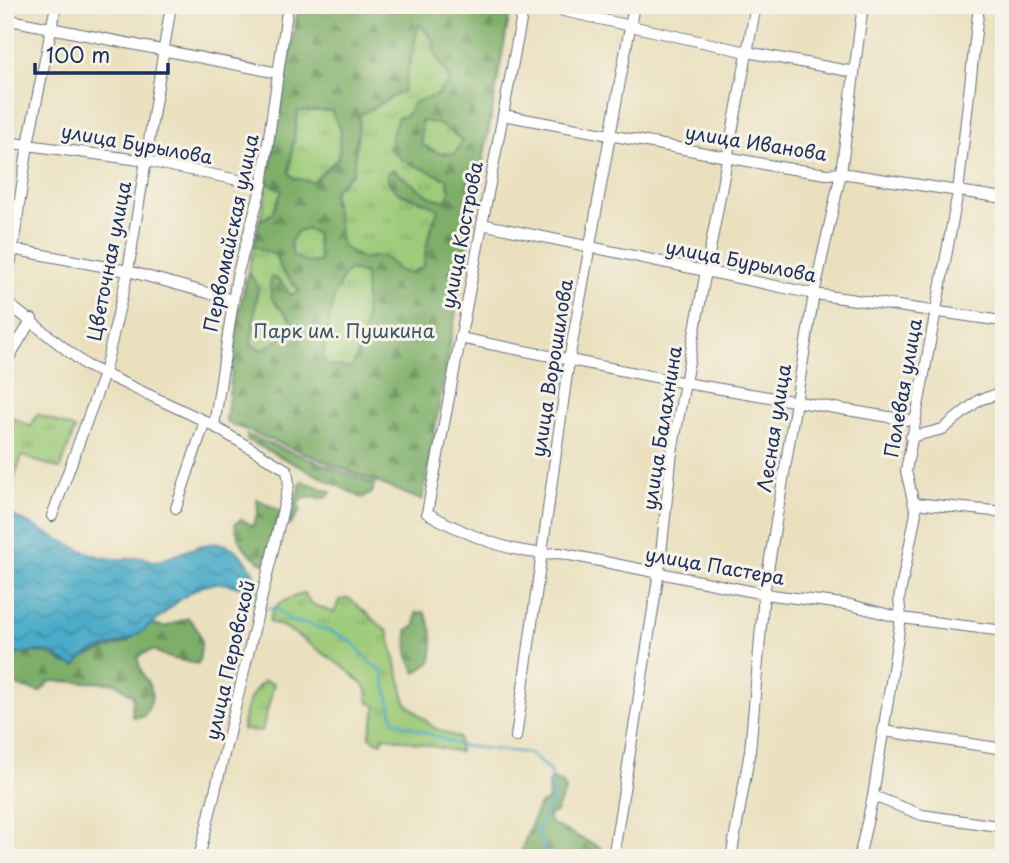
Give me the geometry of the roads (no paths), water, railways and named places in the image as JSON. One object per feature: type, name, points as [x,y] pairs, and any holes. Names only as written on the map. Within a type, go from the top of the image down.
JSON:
[{"type":"street","points":[[5,273],[12,248],[56,5]]},
{"type":"street","name":"Цветочная улица","points":[[52,516],[104,374],[128,271],[171,5]]},
{"type":"street","name":"Первомайская улица","points":[[176,508],[210,423],[233,300],[262,186],[288,5]]},
{"type":"street","name":"улица Кострова","points":[[427,513],[524,5]]},
{"type":"street","points":[[537,5],[747,52],[854,72]]},
{"type":"street","name":"улица Ворошилова","points":[[516,737],[569,360],[634,5]]},
{"type":"street","name":"улица Балахнина","points":[[613,858],[659,572],[672,452],[708,273],[756,5]]},
{"type":"street","name":"Лесная улица","points":[[731,858],[750,751],[764,594],[814,294],[841,173],[863,5]]},
{"type":"street","name":"Полевая улица","points":[[859,858],[884,732],[901,618],[899,599],[916,513],[906,471],[913,421],[958,192],[979,5]]},
{"type":"street","points":[[5,19],[278,73]]},
{"type":"street","name":"улица Иванова","points":[[503,115],[827,174],[841,173],[1004,198]]},
{"type":"street","name":"улица Бурылова","points":[[5,142],[147,161],[262,186]]},
{"type":"street","name":"улица Бурылова","points":[[482,224],[814,294],[995,320]]},
{"type":"street","points":[[12,248],[128,271],[233,300]]},
{"type":"street","points":[[5,301],[32,319],[87,366],[210,423]]},
{"type":"street","points":[[5,364],[32,319]]},
{"type":"street","points":[[460,338],[685,383],[913,421]]},
{"type":"street","points":[[911,437],[943,429],[979,400],[1004,392]]},
{"type":"street","name":"улица Перовской","points":[[200,858],[289,484],[287,470],[210,423]]},
{"type":"street","points":[[914,503],[1004,512]]},
{"type":"street","name":"улица Пастера","points":[[427,513],[496,542],[541,555],[560,553],[764,594],[851,605],[901,618],[1004,631]]},
{"type":"street","points":[[884,732],[1004,749]]},
{"type":"street","points":[[873,796],[922,815],[1004,827]]},
{"type":"water","points":[[5,512],[87,553],[112,559],[139,558],[154,562],[197,547],[222,544],[245,559],[256,577],[244,588],[221,583],[195,590],[137,635],[88,654],[76,666],[46,652],[28,652],[5,657]]},
{"type":"waterway","points":[[252,580],[258,595]]},
{"type":"waterway","points":[[267,608],[277,609],[292,622],[324,629],[354,644],[369,662],[382,671],[394,721],[462,746],[529,753],[550,771],[554,799],[537,830],[548,858]]},
{"type":"park label","name":"Парк им. Пушкина","points":[[344,331]]}]
